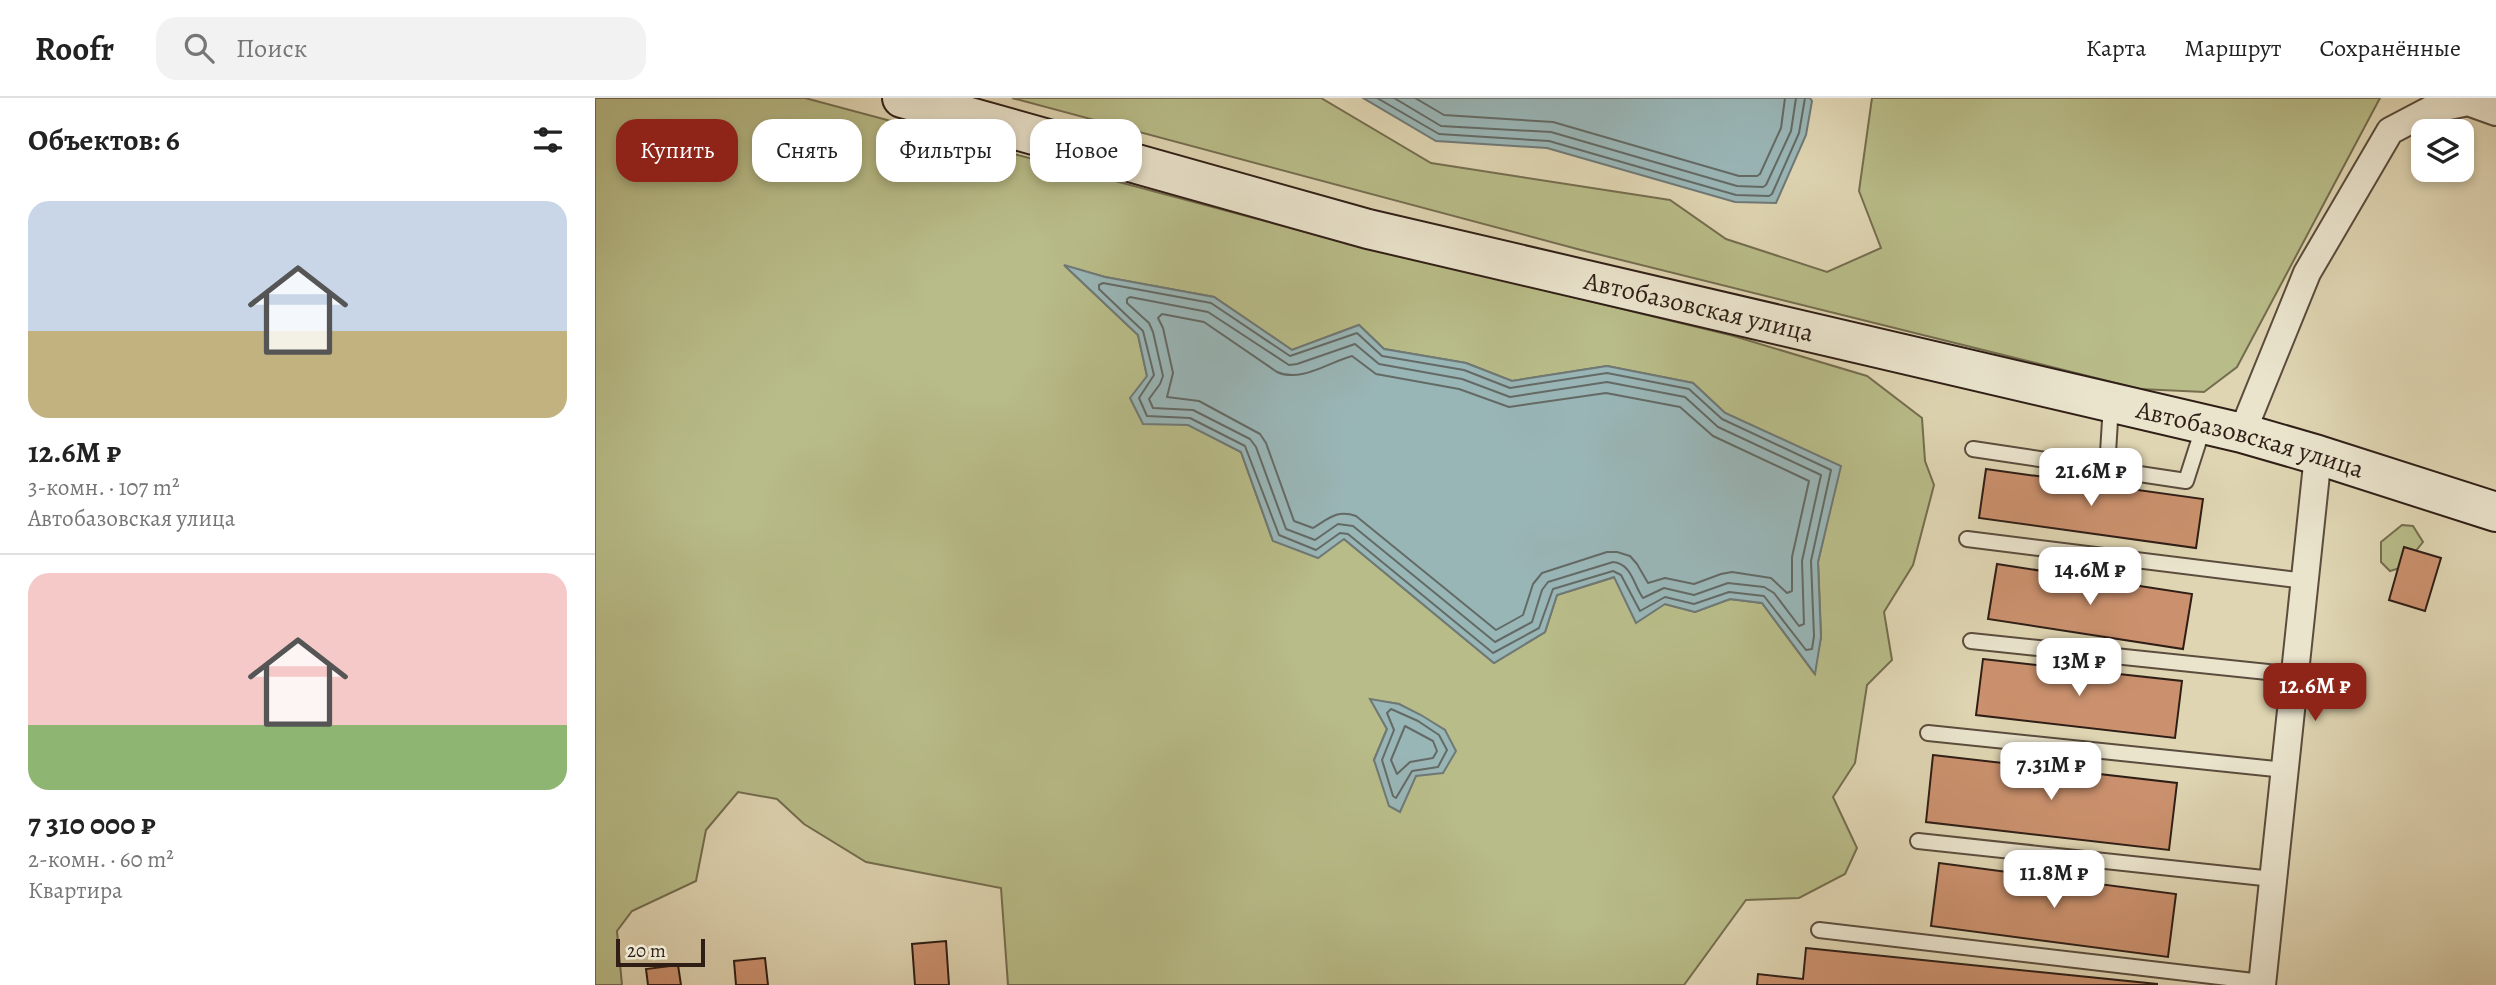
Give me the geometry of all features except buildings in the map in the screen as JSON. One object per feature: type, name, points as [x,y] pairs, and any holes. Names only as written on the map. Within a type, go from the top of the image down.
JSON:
[{"type":"street","name":"Автобазовская улица","points":[[902,98],[1368,229],[2242,433],[2496,512]]},
{"type":"street","points":[[2242,433],[2307,273],[2389,131],[2430,110],[2468,102],[2496,112]]},
{"type":"street","points":[[2262,984],[2318,455]]},
{"type":"lane","points":[[2107,469],[2111,402]]},
{"type":"lane","points":[[1973,449],[2186,481],[2204,424]]},
{"type":"lane","points":[[1967,539],[2305,581]]},
{"type":"lane","points":[[1971,641],[2296,675]]},
{"type":"lane","points":[[1928,733],[2285,770]]},
{"type":"lane","points":[[1918,841],[2273,878]]},
{"type":"lane","points":[[1819,930],[2262,984]]},
{"type":"green space","points":[[595,98],[805,98],[883,119],[876,119],[876,182],[1016,182],[1016,155],[1030,158],[1030,182],[1119,182],[1324,237],[1730,335],[1867,376],[1922,418],[1925,461],[1934,485],[1913,565],[1884,612],[1892,660],[1867,685],[1855,763],[1833,797],[1857,848],[1845,874],[1799,898],[1746,900],[1684,985],[1008,985],[1001,888],[866,862],[804,824],[777,799],[738,792],[706,830],[696,881],[632,911],[617,931],[622,985],[595,985]],"holes":[[[1065,266],[1105,277],[1214,297],[1292,350],[1359,325],[1384,349],[1466,363],[1512,381],[1607,366],[1693,383],[1725,413],[1840,466],[1818,562],[1821,637],[1814,673],[1762,603],[1730,599],[1695,612],[1665,604],[1615,577],[1557,595],[1545,632],[1494,663],[1344,539],[1273,541],[1241,452],[1188,424],[1143,424],[1147,376],[1138,335]],[[1371,700],[1399,704],[1445,730],[1416,776],[1374,760],[1387,729]]]},
{"type":"green space","points":[[1012,98],[1321,98],[1431,163],[1670,200],[1726,239],[1827,272],[1881,248],[1859,191],[1872,98],[2380,98],[2237,367],[2204,392],[2140,389],[1581,250],[1142,133],[1142,119],[1091,119]]},
{"type":"green space","points":[[2402,525],[2413,526],[2423,542],[2403,567],[2390,571],[2381,562],[2381,542]]},
{"type":"water","points":[[1363,98],[1810,98],[1812,101],[1806,135],[1776,203],[1735,202],[1547,148],[1436,141]]},
{"type":"water","points":[[1064,265],[1105,277],[1214,297],[1292,350],[1359,325],[1384,349],[1466,363],[1512,381],[1607,366],[1693,383],[1725,413],[1841,466],[1818,562],[1821,637],[1815,674],[1762,603],[1730,599],[1695,612],[1665,604],[1636,623],[1614,577],[1557,595],[1545,632],[1494,663],[1344,539],[1318,558],[1273,541],[1241,452],[1188,425],[1143,424],[1130,398],[1147,376],[1138,335]]},
{"type":"water","points":[[1370,699],[1399,704],[1421,715],[1445,730],[1456,751],[1443,773],[1416,776],[1400,812],[1389,806],[1374,760],[1387,729]]}]
